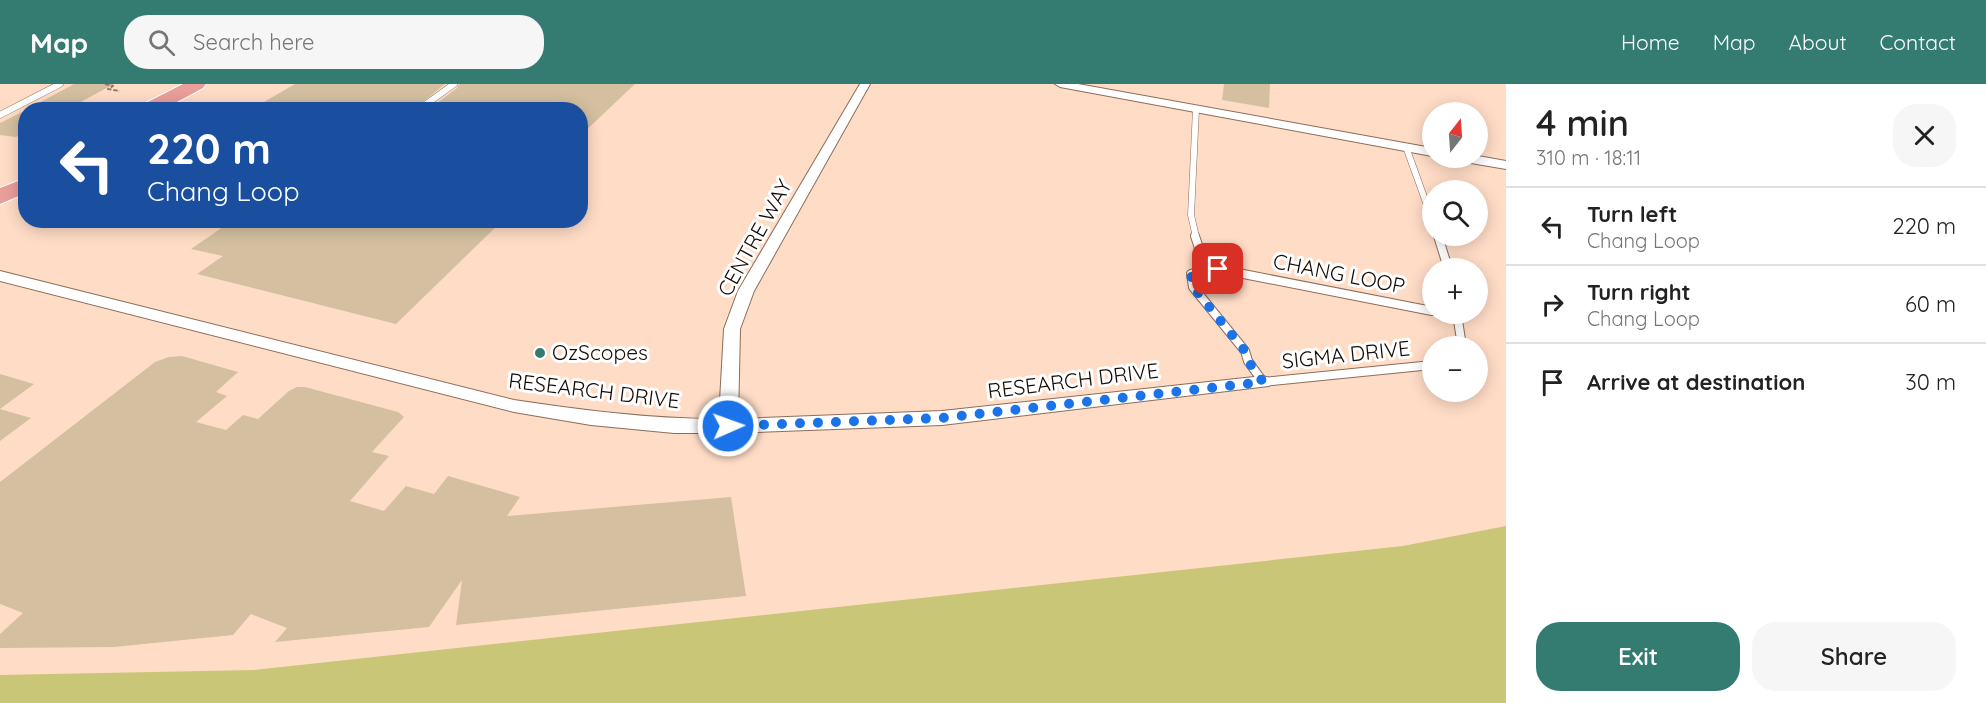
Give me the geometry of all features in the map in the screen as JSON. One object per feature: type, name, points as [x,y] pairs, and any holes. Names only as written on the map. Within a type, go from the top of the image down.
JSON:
[{"type":"main road","points":[[165,102],[218,84]]},
{"type":"main road","points":[[1,192],[18,178]]},
{"type":"main road","points":[[1,192],[18,187]]},
{"type":"street","name":"CENTRE WAY","points":[[728,426],[732,329],[746,291],[865,84]]},
{"type":"street","points":[[1060,84],[1422,150]]},
{"type":"street","points":[[1488,162],[1506,165]]},
{"type":"street","name":"RESEARCH DRIVE","points":[[0,264],[110,302]]},
{"type":"street","name":"RESEARCH DRIVE","points":[[0,276],[40,288],[110,302],[514,406],[591,418],[674,426],[942,418],[1263,382]]},
{"type":"lane","points":[[25,102],[60,84]]},
{"type":"lane","points":[[429,102],[454,84]]},
{"type":"lane","points":[[0,115],[18,106]]},
{"type":"lane","points":[[1196,108],[1191,215],[1199,252],[1206,269],[1191,274],[1193,287],[1245,351],[1248,361],[1263,382]]},
{"type":"lane","points":[[1406,147],[1422,191]]},
{"type":"lane","name":"CHANG LOOP","points":[[1206,269],[1238,272],[1422,309]]},
{"type":"lane","name":"SIGMA DRIVE","points":[[1263,382],[1422,366]]},
{"type":"path","points":[[105,84],[113,86],[108,89],[120,90]]},
{"type":"shaded area","points":[[1506,526],[1506,703],[0,703],[0,675],[254,670],[1403,546]]},
{"type":"building","points":[[74,84],[114,84],[81,102],[41,102]]},
{"type":"building","points":[[295,84],[445,84],[423,102],[264,102]]},
{"type":"building","points":[[459,84],[635,84],[588,128],[588,102],[439,102]]},
{"type":"building","points":[[1224,84],[1270,84],[1269,108],[1222,100]]},
{"type":"building","points":[[18,114],[18,136],[0,135],[0,123]]},
{"type":"building","points":[[221,228],[495,228],[396,324],[197,274],[223,256],[191,249]]},
{"type":"building","points":[[182,356],[238,372],[216,392],[227,396],[196,422],[226,430],[243,415],[258,419],[289,391],[297,387],[305,387],[398,412],[404,417],[372,452],[389,456],[350,501],[384,511],[406,486],[434,494],[448,476],[520,497],[507,516],[731,497],[746,596],[456,625],[462,580],[429,627],[275,642],[287,628],[251,614],[233,635],[114,647],[0,648],[0,634],[23,613],[0,604],[0,482],[155,362],[169,357]]},
{"type":"building","points":[[0,374],[34,384],[0,409]]},
{"type":"building","points":[[0,409],[31,418],[0,441]]},
{"type":"place","name":"OzScopes","points":[[540,353]]},
{"type":"route","points":[[728,426],[942,418],[1263,382],[1248,361],[1245,351],[1193,287],[1191,274],[1206,269],[1218,269]]}]
